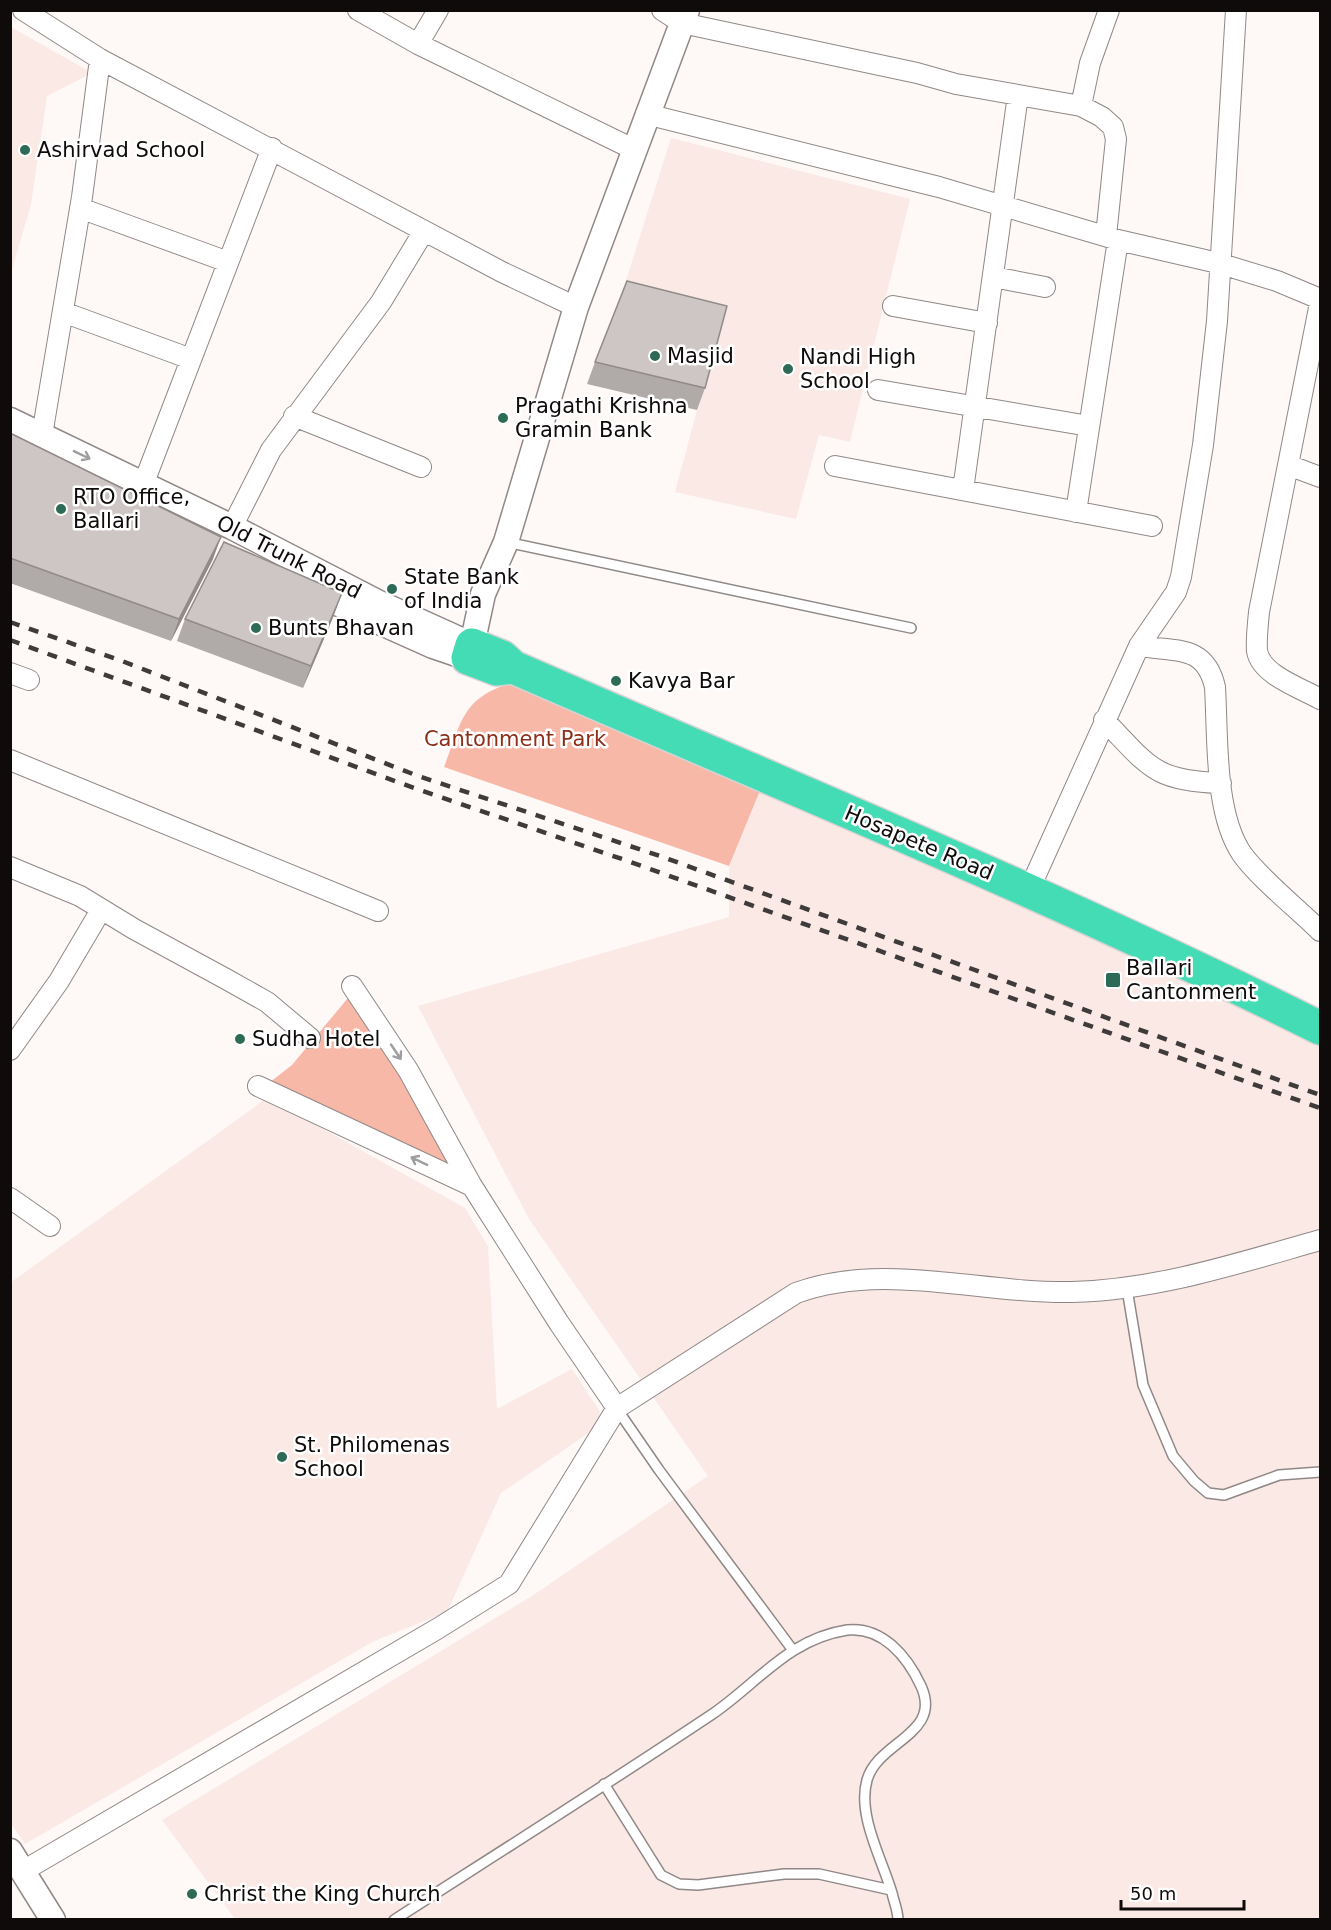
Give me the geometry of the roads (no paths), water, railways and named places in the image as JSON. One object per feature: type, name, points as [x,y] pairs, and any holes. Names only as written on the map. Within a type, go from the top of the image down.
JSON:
[{"type":"highway","name":"Hosapete Road","points":[[470,652],[498,669],[513,667],[1029,890],[1214,975],[1320,1028]]},
{"type":"street","points":[[23,10],[100,59],[272,148],[502,273],[576,307]]},
{"type":"street","points":[[53,10],[64,36]]},
{"type":"street","points":[[358,10],[418,44],[633,149]]},
{"type":"street","points":[[418,44],[438,10]]},
{"type":"street","points":[[1081,106],[1090,63],[1109,10]]},
{"type":"street","points":[[1029,890],[1139,646],[1176,591],[1180,577],[1203,445],[1217,321],[1218,263],[1236,10]]},
{"type":"street","points":[[470,652],[483,594],[506,542],[576,307],[646,114],[677,15],[1018,95],[1081,106],[1102,117],[1113,127],[1116,139],[1112,238],[1077,512]]},
{"type":"street","points":[[42,435],[80,208],[100,59]]},
{"type":"street","points":[[963,490],[1018,95]]},
{"type":"street","points":[[646,114],[1003,204],[1112,238],[1218,263],[1277,280],[1320,301],[1259,612],[1257,651],[1268,670],[1320,699]]},
{"type":"street","points":[[143,485],[272,148]]},
{"type":"street","points":[[80,208],[228,262]]},
{"type":"street","points":[[232,527],[271,450],[294,416],[363,328],[407,264],[424,231]]},
{"type":"street","points":[[993,277],[1045,288]]},
{"type":"street","points":[[893,306],[987,324]]},
{"type":"street","points":[[63,312],[191,359]]},
{"type":"street","points":[[878,390],[1089,426]]},
{"type":"street","points":[[294,416],[421,467]]},
{"type":"street","name":"Old Trunk Road","points":[[10,420],[232,527],[470,652]]},
{"type":"street","points":[[1288,465],[1320,477]]},
{"type":"street","points":[[836,466],[1152,526]]},
{"type":"street","name":"Old Trunk Road","points":[[242,558],[349,609],[470,652]]},
{"type":"street","points":[[1139,646],[1193,654],[1204,660],[1211,671],[1215,687],[1223,809],[1229,830],[1242,855],[1320,931]]},
{"type":"street","points":[[1104,720],[1150,767],[1166,776],[1194,782],[1221,783]]},
{"type":"street","points":[[10,760],[378,911]]},
{"type":"street","points":[[10,867],[80,896],[101,910],[267,1002],[310,1038]]},
{"type":"street","points":[[12,1045],[59,981],[101,910]]},
{"type":"street","points":[[352,986],[408,1070],[472,1186],[559,1323],[617,1408]]},
{"type":"street","points":[[258,1086],[472,1186]]},
{"type":"street","points":[[10,1198],[50,1226]]},
{"type":"street","points":[[23,1871],[437,1629],[509,1584],[617,1408],[796,1293],[823,1283],[881,1278],[1014,1290],[1070,1292],[1127,1289],[1197,1274],[1320,1240]]},
{"type":"street","points":[[10,1851],[53,1920]]},
{"type":"lane","points":[[506,542],[911,628]]},
{"type":"lane","points":[[1127,1289],[1143,1385],[1173,1456],[1194,1481],[1208,1493],[1224,1495],[1279,1475],[1320,1472]]},
{"type":"lane","points":[[617,1408],[659,1470],[792,1649]]},
{"type":"lane","points":[[394,1920],[714,1713],[792,1649],[814,1637],[848,1630],[868,1630],[883,1636],[905,1660],[921,1686],[926,1703],[923,1720],[878,1760],[868,1776],[864,1792],[868,1820],[891,1890],[898,1920]]},
{"type":"lane","points":[[604,1784],[661,1875],[679,1884],[698,1885],[784,1874],[819,1874],[891,1890]]},
{"type":"railway","points":[[10,622],[122,661],[418,776],[660,856],[1320,1095]]},
{"type":"railway","points":[[10,640],[414,788],[622,859],[1320,1108]]},
{"type":"place","name":"Ashirvad School","points":[[25,150]]},
{"type":"place","name":"Masjid","points":[[655,356]]},
{"type":"place","name":"Nandi High School","points":[[788,369]]},
{"type":"place","name":"Pragathi Krishna Gramin Bank","points":[[503,418]]},
{"type":"place","name":"RTO Office, Ballari","points":[[61,509]]},
{"type":"place","name":"State Bank of India","points":[[392,589]]},
{"type":"place","name":"Bunts Bhavan","points":[[256,628]]},
{"type":"place","name":"Kavya Bar","points":[[616,681]]},
{"type":"place","name":"Ballari Cantonment","points":[[1113,980]]},
{"type":"place","name":"Sudha Hotel","points":[[240,1039]]},
{"type":"place","name":"St. Philomenas School","points":[[282,1457]]},
{"type":"place","name":"Christ the King Church","points":[[192,1894]]},
{"type":"park label","name":"Cantonment Park","points":[[515,739]]}]
